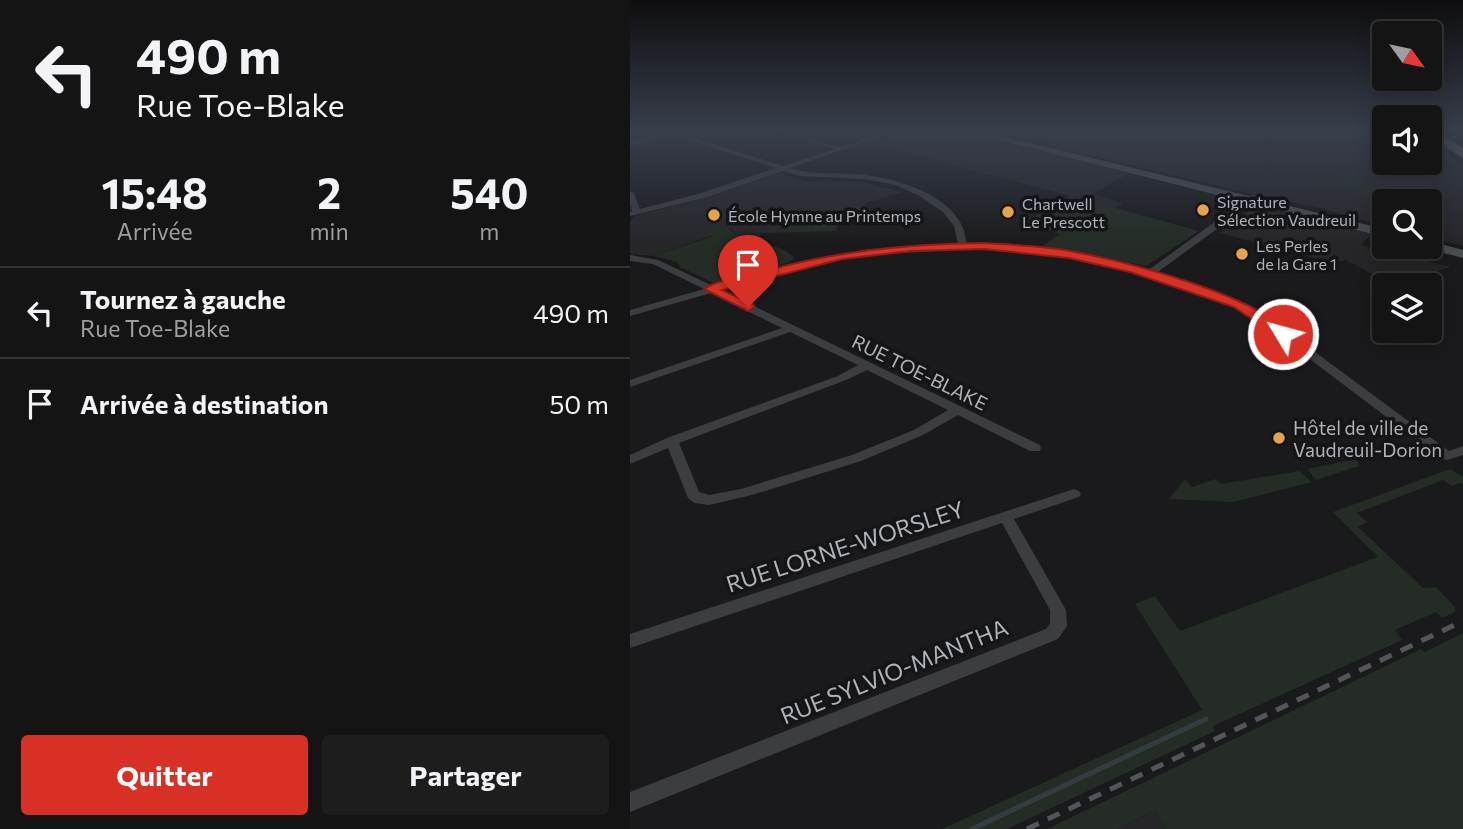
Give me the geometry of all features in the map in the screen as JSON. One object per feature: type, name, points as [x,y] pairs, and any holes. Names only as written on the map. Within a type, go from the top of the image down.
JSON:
[{"type":"main road","points":[[1126,169],[1372,225]]},
{"type":"main road","points":[[1133,169],[1372,230]]},
{"type":"main road","points":[[1442,242],[1463,248]]},
{"type":"main road","points":[[1442,248],[1463,254]]},
{"type":"street","points":[[630,193],[634,214],[699,197],[782,169],[812,176],[882,180],[909,187],[946,210],[958,226],[963,246]]},
{"type":"street","points":[[1149,274],[1253,199]]},
{"type":"street","points":[[630,313],[795,266],[842,256],[901,248],[963,246],[1059,253],[1149,274],[1250,309],[1447,456],[1463,450]]},
{"type":"street","name":"RUE TOE-BLAKE","points":[[630,258],[655,262],[1035,448]]},
{"type":"street","points":[[630,384],[790,328]]},
{"type":"street","points":[[630,460],[672,441],[811,390],[866,366]]},
{"type":"street","points":[[672,441],[693,495],[709,500],[779,482],[871,452],[933,425],[957,410]]},
{"type":"street","name":"RUE LORNE-WORSLEY","points":[[630,640],[1074,494]]},
{"type":"street","name":"RUE SYLVIO-MANTHA","points":[[630,803],[1052,634],[1059,625],[1058,610],[1006,517]]},
{"type":"shaded area","points":[[967,169],[1113,169],[1130,173],[1092,194],[1123,203],[1116,208]]},
{"type":"shaded area","points":[[1147,169],[1372,169],[1372,175],[1442,175],[1442,169],[1463,169],[1463,246],[1442,240],[1442,189],[1372,189],[1372,223],[1325,209]]},
{"type":"shaded area","points":[[1346,172],[1366,175],[1365,177],[1381,189],[1372,189],[1372,193],[1307,179],[1334,177]]},
{"type":"shaded area","points":[[779,173],[805,181],[863,182],[903,192],[866,203],[862,219],[841,220],[836,231],[737,234],[730,229],[654,256],[630,254],[630,223],[635,216],[694,201]]},
{"type":"shaded area","points":[[1072,196],[1199,231],[1146,266],[1042,246],[1060,234],[1023,222]]},
{"type":"shaded area","points":[[1254,207],[1261,207],[1371,234],[1361,245],[1372,248],[1372,259],[1418,259],[1451,267],[1429,273],[1372,274],[1346,260],[1331,263],[1220,233]]},
{"type":"shaded area","points":[[840,208],[834,230],[785,232],[794,210]]},
{"type":"shaded area","points":[[722,226],[737,234],[760,234],[759,239],[795,258],[787,263],[714,283],[680,267],[677,262],[654,256],[713,236],[706,231]]},
{"type":"shaded area","points":[[1357,459],[1359,466],[1316,480],[1307,469]]},
{"type":"shaded area","points":[[1450,469],[1463,477],[1463,484],[1452,486],[1443,480],[1357,513],[1367,522],[1358,527],[1423,588],[1436,587],[1455,607],[1455,612],[1442,618],[1436,612],[1395,630],[1402,640],[1213,726],[1215,731],[1007,829],[942,829],[1202,710],[1135,604],[1155,596],[1180,631],[1378,557],[1333,512]]},
{"type":"shaded area","points":[[1300,471],[1311,482],[1234,502],[1169,499],[1185,479],[1192,487],[1216,479],[1221,484]]},
{"type":"shaded area","points":[[1463,633],[1463,829],[1166,829],[1156,810],[1117,829],[1047,829],[1421,649],[1425,652]]},
{"type":"shaded area","points":[[1156,810],[1166,829],[1117,829]]},
{"type":"waterway","points":[[972,829],[1206,719]]},
{"type":"railway","points":[[1027,829],[1463,621]]},
{"type":"place","name":"Signature Sélection Vaudreuil","points":[[1203,210]]},
{"type":"place","name":"Chartwell Le Prescott","points":[[1008,212]]},
{"type":"place","name":"École Hymne au Printemps","points":[[714,215]]},
{"type":"place","name":"Les Perles de la Gare 1","points":[[1242,254]]},
{"type":"place","name":"Hôtel de ville de Vaudreuil-Dorion","points":[[1279,438]]},
{"type":"route","points":[[748,307],[710,289],[842,256],[911,247],[984,246],[1069,254],[1134,270],[1215,295],[1250,309],[1283,334]]}]
